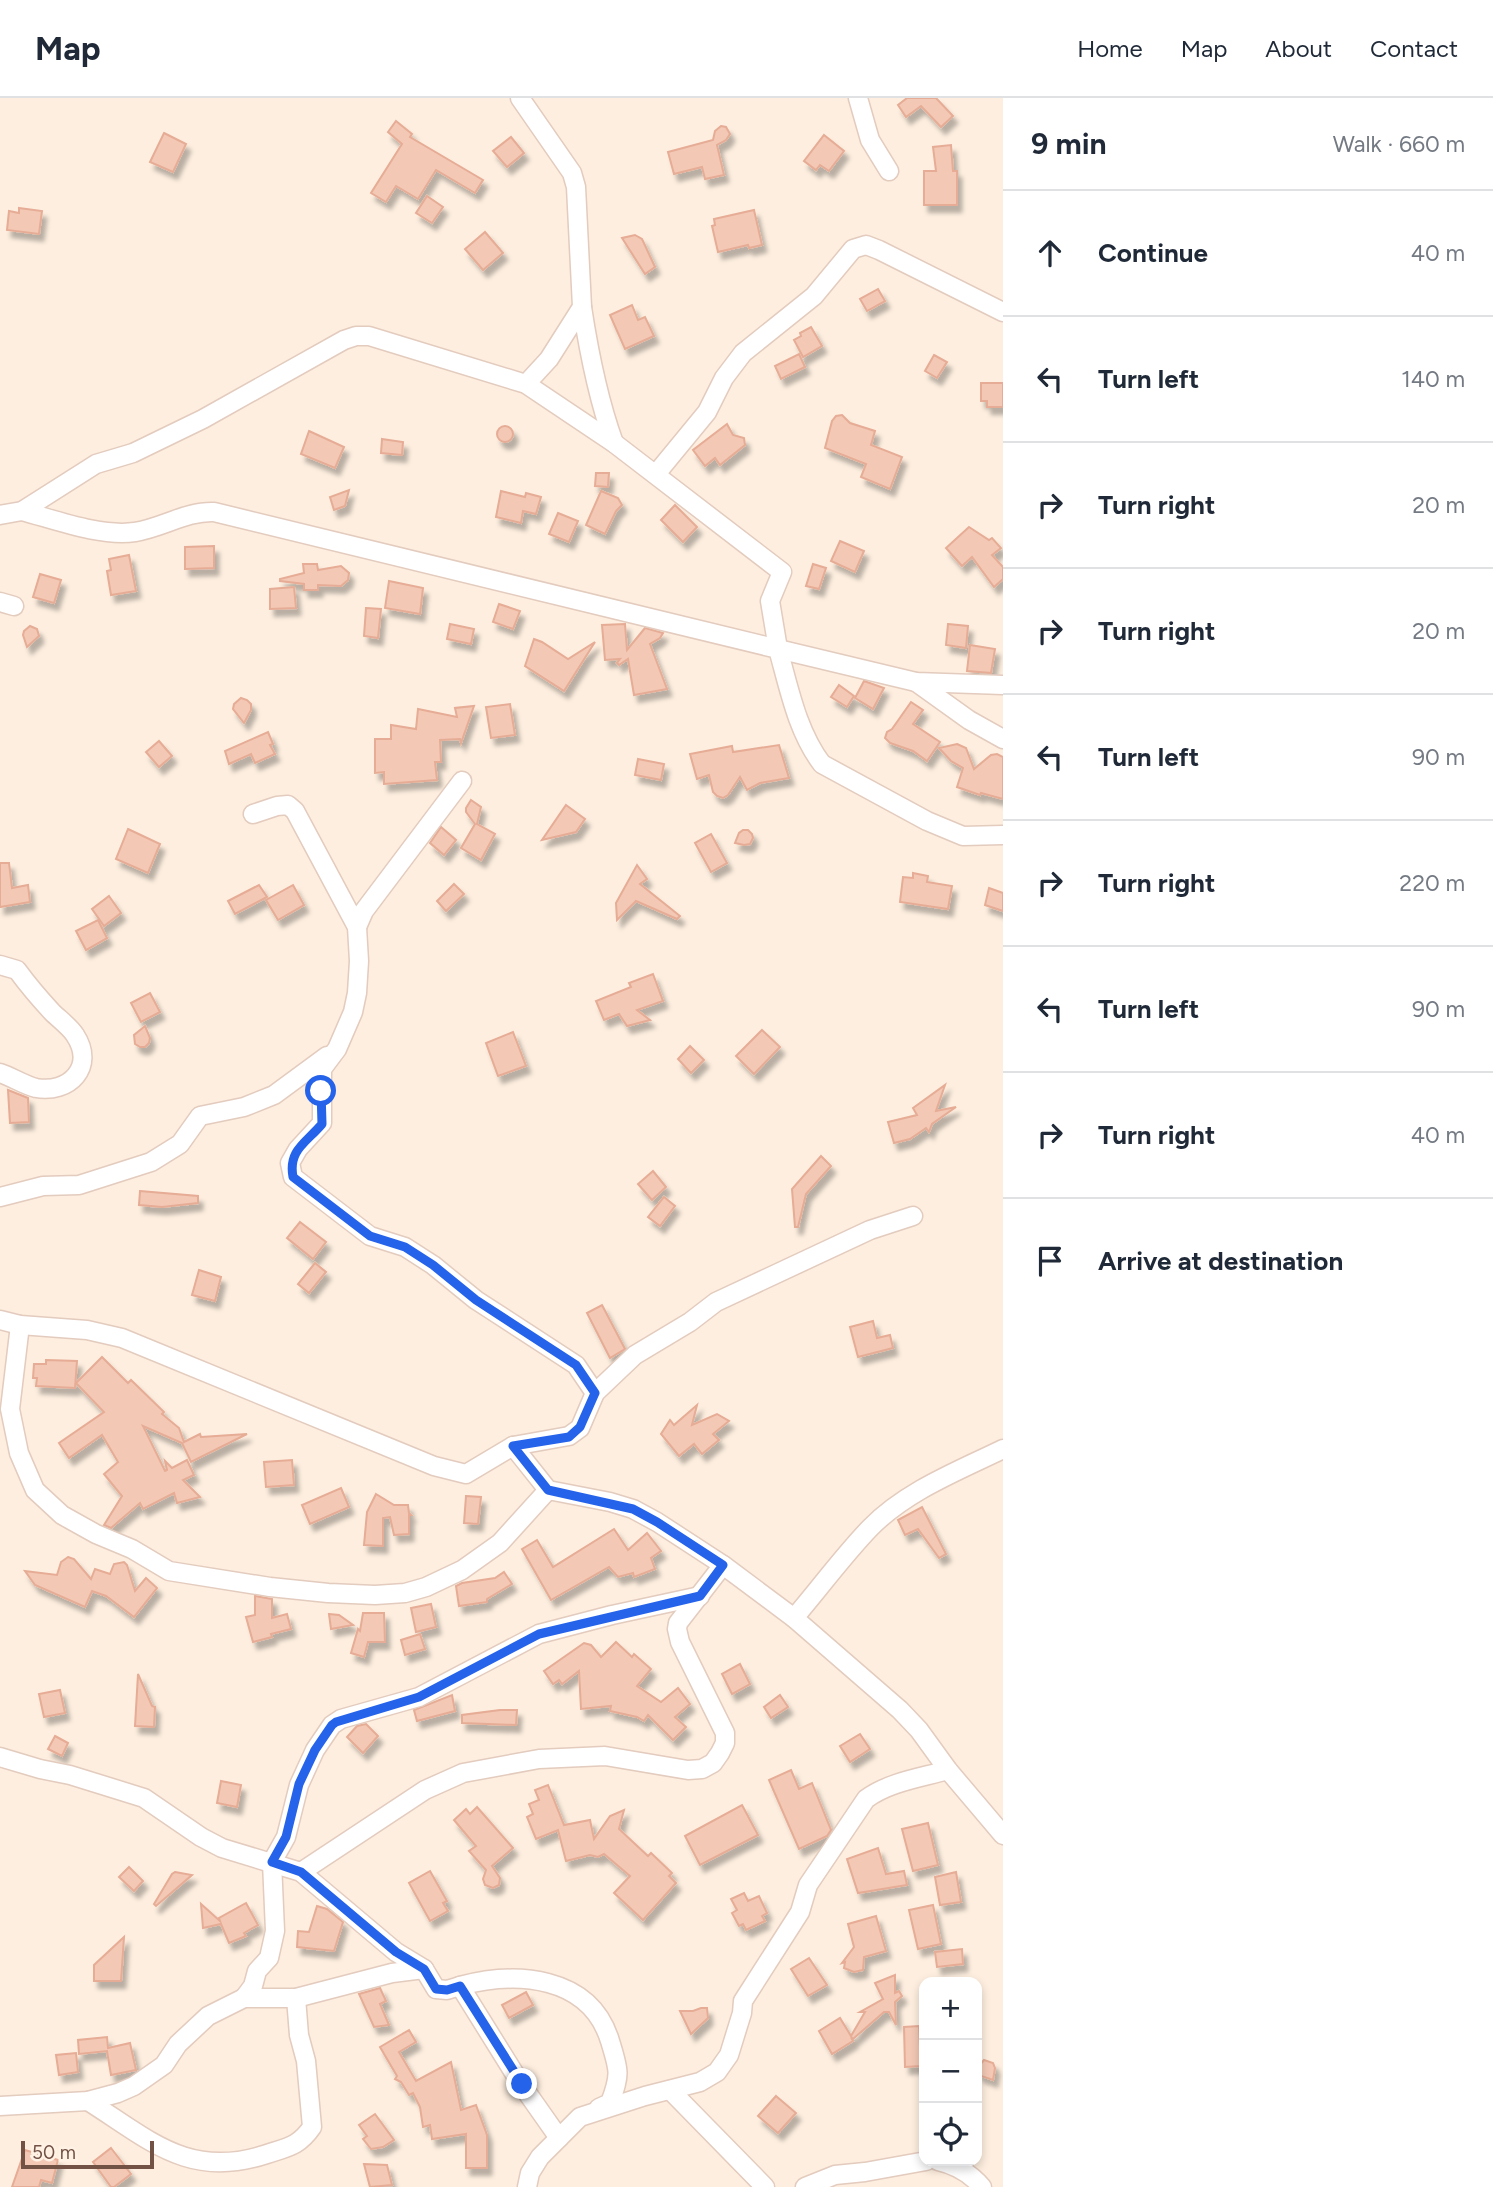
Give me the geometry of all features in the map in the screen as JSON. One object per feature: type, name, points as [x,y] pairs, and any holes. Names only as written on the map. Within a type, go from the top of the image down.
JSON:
[{"type":"street","points":[[520,98],[572,173],[577,202],[582,307],[602,408],[614,443]]},
{"type":"street","points":[[858,98],[870,140],[889,171]]},
{"type":"street","points":[[656,474],[707,412],[724,378],[743,353],[814,296],[853,249],[866,245],[879,250],[1003,312]]},
{"type":"street","points":[[526,384],[549,359],[582,307]]},
{"type":"street","points":[[0,515],[22,511],[96,464],[133,453],[203,419],[344,340],[356,336],[369,336],[526,384],[614,443],[782,572],[770,601],[778,649],[801,729],[810,749],[822,764],[927,821],[963,836],[1003,835]]},
{"type":"street","points":[[22,511],[119,534],[138,532],[193,513],[214,512],[916,682],[1003,685]]},
{"type":"street","points":[[916,682],[970,720],[1003,739]]},
{"type":"street","points":[[357,927],[364,911],[462,781]]},
{"type":"street","points":[[253,814],[288,805],[295,811],[357,927],[359,961],[353,1012],[337,1049],[321,1069],[322,1124],[298,1149],[290,1163],[293,1177],[370,1236],[405,1247],[433,1265],[476,1300],[576,1365],[595,1393]]},
{"type":"street","points":[[0,965],[17,970],[33,992],[75,1035],[84,1063],[80,1073],[57,1086],[36,1088],[0,1073]]},
{"type":"street","points":[[0,1197],[43,1186],[79,1185],[151,1162],[180,1144],[200,1116],[244,1107],[274,1095],[337,1049]]},
{"type":"street","points":[[0,1320],[20,1325],[87,1330],[122,1338],[435,1466],[466,1474],[513,1446],[569,1437],[580,1427],[595,1393],[635,1355],[716,1303],[870,1230],[913,1216]]},
{"type":"street","points":[[20,1325],[10,1409],[19,1453],[35,1490],[62,1514],[96,1535],[132,1549],[169,1571],[328,1593],[404,1593],[438,1583],[463,1570],[500,1543],[548,1490]]},
{"type":"street","points":[[513,1446],[548,1490],[633,1509],[723,1565],[794,1618],[900,1710],[1003,1835]]},
{"type":"street","points":[[794,1618],[871,1527],[933,1483],[1003,1449]]},
{"type":"street","points":[[301,1872],[425,1790],[463,1773],[539,1759],[605,1756],[688,1770],[702,1769],[713,1763],[725,1743],[725,1733],[680,1642],[677,1629],[678,1623],[723,1565]]},
{"type":"street","points":[[244,1998],[253,1986],[257,1971],[269,1958],[275,1931],[272,1862],[286,1837],[299,1784],[332,1725],[419,1697],[539,1634],[700,1596]]},
{"type":"street","points":[[0,1757],[144,1798],[201,1837],[222,1847],[301,1872],[396,1952],[424,1969],[436,1989],[447,1990],[491,1979],[547,1982],[565,1987],[590,2006],[607,2029],[619,2070],[617,2085],[610,2103],[580,2118],[535,2165],[527,2187]]},
{"type":"street","points":[[580,2118],[700,2082],[717,2072],[729,2055],[743,2001],[800,1912],[808,1885],[866,1799],[892,1785],[948,1770]]},
{"type":"street","points":[[0,2106],[88,2101],[118,2094],[149,2077],[164,2065],[178,2044],[208,2016],[244,1998],[296,1998],[392,1973],[424,1969]]},
{"type":"street","points":[[460,1986],[559,2138]]},
{"type":"street","points":[[88,2101],[157,2146],[206,2163],[249,2160],[297,2144],[312,2127],[306,2061],[299,2035],[296,1998]]},
{"type":"street","points":[[670,2090],[765,2187]]},
{"type":"street","points":[[805,2187],[835,2175],[919,2162]]},
{"type":"street","points":[[956,2166],[976,2179],[982,2187]]},
{"type":"building","points":[[907,98],[936,98],[953,116],[941,127],[921,106],[906,117],[898,105]]},
{"type":"building","points":[[396,121],[412,134],[410,137],[483,180],[475,193],[436,170],[418,199],[396,186],[386,202],[371,193],[402,144],[388,132]]},
{"type":"building","points":[[721,126],[726,127],[730,134],[717,145],[724,175],[705,179],[702,167],[674,174],[668,152],[713,140],[715,131]]},
{"type":"building","points":[[164,133],[186,144],[173,172],[150,162]]},
{"type":"building","points":[[824,135],[844,151],[829,171],[820,165],[816,170],[804,161]]},
{"type":"building","points":[[511,137],[524,153],[507,167],[493,151]]},
{"type":"building","points":[[951,145],[953,171],[957,171],[957,205],[924,205],[924,171],[936,171],[933,147]]},
{"type":"building","points":[[427,196],[443,207],[432,223],[416,213]]},
{"type":"building","points":[[19,208],[42,211],[39,234],[7,230],[9,211],[19,213]]},
{"type":"building","points":[[754,210],[762,245],[749,248],[748,245],[718,252],[712,226],[715,225],[714,219]]},
{"type":"building","points":[[485,232],[503,253],[483,270],[465,249]]},
{"type":"building","points":[[635,235],[642,239],[655,267],[645,274],[622,238]]},
{"type":"building","points":[[878,289],[885,301],[867,311],[860,299]]},
{"type":"building","points":[[632,305],[638,320],[645,317],[654,336],[625,349],[610,315]]},
{"type":"building","points":[[811,327],[822,346],[803,357],[794,340]]},
{"type":"building","points":[[799,354],[805,367],[781,379],[775,366]]},
{"type":"building","points":[[934,355],[947,362],[937,378],[925,371]]},
{"type":"building","points":[[981,383],[1003,383],[1003,407],[987,407],[987,401],[981,401]]},
{"type":"building","points":[[842,415],[850,423],[875,431],[871,445],[902,457],[890,489],[861,477],[866,464],[825,448],[832,421],[836,416]]},
{"type":"building","points":[[727,424],[733,435],[744,438],[745,445],[720,465],[715,458],[705,466],[693,450]]},
{"type":"building","points":[[505,426],[511,428],[511,440],[505,442],[499,440],[497,434],[499,428]]},
{"type":"building","points":[[309,431],[344,447],[335,468],[301,454]]},
{"type":"building","points":[[382,439],[403,442],[402,455],[381,453]]},
{"type":"building","points":[[596,473],[609,473],[608,487],[595,486]]},
{"type":"building","points":[[349,490],[345,506],[334,510],[330,497]]},
{"type":"building","points":[[501,491],[525,497],[526,493],[541,497],[536,514],[523,511],[521,523],[496,517]]},
{"type":"building","points":[[601,491],[618,498],[622,505],[616,511],[605,534],[586,525]]},
{"type":"building","points":[[675,505],[697,527],[683,542],[661,520]]},
{"type":"building","points":[[558,513],[578,521],[569,542],[549,534]]},
{"type":"building","points":[[969,527],[989,540],[992,538],[1001,548],[992,555],[1003,567],[1003,579],[994,587],[972,557],[962,566],[946,548]]},
{"type":"building","points":[[840,541],[864,551],[855,572],[831,561]]},
{"type":"building","points":[[214,546],[214,568],[185,569],[185,547]]},
{"type":"building","points":[[129,555],[136,591],[111,595],[107,571],[111,570],[109,559]]},
{"type":"building","points":[[303,564],[317,564],[318,570],[341,566],[349,573],[348,580],[341,586],[318,585],[318,590],[304,590],[304,584],[280,581],[304,573]]},
{"type":"building","points":[[813,564],[826,568],[819,589],[806,586]]},
{"type":"building","points":[[40,574],[61,580],[54,603],[33,597]]},
{"type":"building","points":[[389,581],[423,588],[420,614],[385,608]]},
{"type":"building","points":[[294,587],[296,608],[270,609],[270,589]]},
{"type":"building","points":[[499,604],[520,611],[513,629],[493,622]]},
{"type":"building","points":[[366,608],[381,609],[378,638],[364,636]]},
{"type":"building","points":[[450,624],[474,629],[471,644],[447,639]]},
{"type":"building","points":[[625,624],[627,650],[645,628],[663,633],[650,644],[667,689],[634,695],[628,659],[619,665],[617,663],[620,659],[605,660],[602,625]]},
{"type":"building","points":[[948,624],[968,626],[966,648],[946,645]]},
{"type":"building","points":[[30,626],[37,629],[39,636],[27,647],[23,635]]},
{"type":"building","points":[[534,639],[568,659],[595,642],[564,691],[525,666]]},
{"type":"building","points":[[970,645],[995,649],[991,673],[967,671]]},
{"type":"building","points":[[864,681],[884,688],[873,709],[855,698]]},
{"type":"building","points":[[839,685],[854,696],[847,707],[831,697]]},
{"type":"building","points":[[241,698],[251,704],[244,723],[233,709],[234,704]]},
{"type":"building","points":[[911,702],[923,710],[913,724],[940,742],[927,761],[885,738]]},
{"type":"building","points":[[510,704],[515,735],[491,738],[486,707]]},
{"type":"building","points":[[474,706],[461,743],[460,739],[440,740],[441,762],[435,762],[437,780],[384,784],[384,772],[375,773],[375,739],[391,739],[391,725],[416,729],[418,709],[457,717],[455,708]]},
{"type":"building","points":[[268,732],[275,754],[255,763],[251,754],[229,764],[225,751]]},
{"type":"building","points":[[159,741],[172,756],[159,767],[146,752]]},
{"type":"building","points":[[957,744],[966,748],[974,769],[991,755],[1003,757],[1003,799],[957,787],[963,768],[951,761],[939,748]]},
{"type":"building","points":[[779,745],[789,778],[760,783],[747,790],[740,777],[723,798],[713,792],[709,775],[697,779],[690,754],[732,746],[733,752]]},
{"type":"building","points":[[638,759],[664,764],[661,780],[635,775]]},
{"type":"building","points":[[471,800],[481,807],[477,824],[495,834],[481,860],[461,848],[475,824],[466,812]]},
{"type":"building","points":[[566,805],[585,819],[576,832],[542,840]]},
{"type":"building","points":[[441,827],[456,840],[444,855],[430,843]]},
{"type":"building","points":[[128,829],[160,844],[148,873],[116,859]]},
{"type":"building","points":[[743,830],[752,834],[750,844],[735,843]]},
{"type":"building","points":[[711,834],[727,863],[711,872],[695,843]]},
{"type":"building","points":[[0,863],[9,863],[12,888],[28,885],[30,902],[0,907]]},
{"type":"building","points":[[637,865],[647,879],[640,884],[680,916],[677,919],[636,901],[617,920],[616,903]]},
{"type":"building","points":[[913,873],[928,876],[927,882],[952,886],[948,909],[900,902],[903,877],[913,878]]},
{"type":"building","points":[[454,884],[464,894],[446,911],[437,901]]},
{"type":"building","points":[[259,885],[267,897],[235,914],[228,901]]},
{"type":"building","points":[[293,885],[304,905],[278,920],[266,900]]},
{"type":"building","points":[[989,888],[1003,893],[1003,911],[985,905]]},
{"type":"building","points":[[109,896],[121,913],[104,926],[92,909]]},
{"type":"building","points":[[98,920],[107,938],[86,950],[76,931]]},
{"type":"building","points":[[653,974],[663,1001],[637,1010],[650,1020],[627,1026],[619,1014],[604,1020],[596,1001],[631,987],[629,983]]},
{"type":"building","points":[[150,993],[160,1012],[141,1022],[131,1003]]},
{"type":"building","points":[[145,1026],[150,1038],[149,1043],[140,1047],[135,1044],[134,1035]]},
{"type":"building","points":[[762,1030],[780,1047],[754,1074],[736,1056]]},
{"type":"building","points":[[513,1032],[526,1066],[498,1076],[486,1043]]},
{"type":"building","points":[[690,1046],[704,1060],[691,1073],[678,1059]]},
{"type":"building","points":[[945,1085],[936,1111],[956,1107],[932,1124],[929,1132],[926,1128],[910,1139],[894,1143],[888,1122],[917,1115],[913,1108]]},
{"type":"building","points":[[8,1090],[28,1098],[29,1122],[10,1123]]},
{"type":"building","points":[[821,1156],[831,1166],[806,1194],[798,1227],[795,1227],[792,1189]]},
{"type":"building","points":[[653,1171],[666,1187],[652,1200],[638,1184]]},
{"type":"building","points":[[140,1191],[198,1196],[198,1203],[162,1207],[139,1205]]},
{"type":"building","points":[[664,1197],[675,1206],[660,1226],[648,1217]]},
{"type":"building","points":[[300,1222],[326,1242],[313,1259],[287,1238]]},
{"type":"building","points":[[315,1263],[326,1272],[309,1293],[298,1284]]},
{"type":"building","points":[[199,1270],[221,1277],[215,1301],[192,1295]]},
{"type":"building","points":[[602,1305],[625,1349],[610,1358],[587,1313]]},
{"type":"building","points":[[873,1321],[877,1338],[890,1335],[893,1348],[858,1357],[850,1327]]},
{"type":"building","points":[[102,1357],[128,1383],[131,1380],[164,1412],[162,1414],[179,1428],[184,1442],[200,1434],[201,1437],[247,1434],[191,1462],[182,1443],[143,1426],[165,1471],[165,1461],[172,1468],[187,1460],[194,1475],[183,1480],[200,1497],[177,1503],[174,1493],[143,1509],[140,1503],[111,1528],[104,1525],[122,1496],[104,1474],[118,1462],[102,1435],[69,1458],[59,1443],[104,1412],[76,1383]]},
{"type":"building","points":[[46,1360],[77,1361],[75,1388],[36,1386],[37,1378],[33,1378],[34,1364],[46,1364]]},
{"type":"building","points":[[697,1405],[692,1425],[717,1414],[729,1421],[713,1434],[719,1440],[702,1454],[694,1444],[679,1456],[661,1434],[670,1420],[674,1425]]},
{"type":"building","points":[[292,1460],[294,1485],[266,1487],[264,1462]]},
{"type":"building","points":[[341,1488],[349,1507],[310,1524],[302,1505]]},
{"type":"building","points":[[376,1494],[394,1505],[408,1505],[411,1515],[409,1534],[394,1535],[390,1517],[383,1518],[383,1546],[364,1545],[367,1512]]},
{"type":"building","points":[[466,1496],[481,1497],[478,1524],[464,1523]]},
{"type":"building","points":[[922,1507],[946,1554],[939,1558],[918,1529],[905,1535],[898,1520]]},
{"type":"building","points":[[614,1529],[628,1550],[647,1533],[661,1551],[651,1558],[655,1569],[634,1577],[633,1573],[618,1577],[609,1567],[551,1600],[522,1549],[537,1540],[553,1567]]},
{"type":"building","points":[[68,1557],[74,1559],[91,1579],[95,1569],[110,1574],[114,1564],[124,1562],[135,1591],[146,1578],[157,1588],[134,1617],[106,1596],[92,1591],[85,1607],[35,1585],[25,1571],[57,1575],[61,1562]]},
{"type":"building","points":[[504,1572],[512,1584],[487,1599],[487,1602],[459,1606],[456,1586],[495,1578]]},
{"type":"building","points":[[255,1596],[272,1599],[272,1618],[287,1614],[291,1629],[253,1642],[246,1617],[255,1615]]},
{"type":"building","points":[[431,1604],[436,1627],[416,1632],[411,1608]]},
{"type":"building","points":[[363,1613],[384,1613],[385,1642],[368,1642],[364,1657],[351,1653],[358,1629],[360,1631]]},
{"type":"building","points":[[329,1614],[339,1615],[353,1625],[331,1629]]},
{"type":"building","points":[[420,1634],[425,1649],[405,1655],[401,1640]]},
{"type":"building","points":[[616,1642],[632,1657],[634,1654],[651,1669],[637,1686],[661,1702],[678,1688],[690,1704],[675,1717],[686,1727],[673,1740],[648,1715],[644,1721],[610,1711],[611,1706],[581,1709],[579,1671],[562,1684],[559,1680],[553,1684],[544,1671],[584,1643],[591,1645],[601,1657]]},
{"type":"building","points":[[740,1664],[750,1684],[732,1694],[722,1674]]},
{"type":"building","points":[[138,1674],[152,1706],[155,1707],[154,1727],[135,1726]]},
{"type":"building","points":[[60,1690],[65,1713],[44,1717],[39,1694]]},
{"type":"building","points":[[452,1695],[455,1711],[417,1721],[414,1710]]},
{"type":"building","points":[[780,1695],[788,1707],[771,1718],[764,1707]]},
{"type":"building","points":[[517,1710],[516,1725],[462,1723],[462,1715]]},
{"type":"building","points":[[366,1724],[378,1736],[363,1753],[347,1737],[357,1726]]},
{"type":"building","points":[[860,1734],[870,1749],[850,1762],[840,1746]]},
{"type":"building","points":[[55,1736],[68,1743],[62,1756],[48,1749]]},
{"type":"building","points":[[791,1770],[799,1789],[812,1783],[831,1830],[827,1836],[799,1849],[769,1780]]},
{"type":"building","points":[[221,1781],[241,1785],[237,1807],[217,1803]]},
{"type":"building","points":[[548,1785],[564,1825],[590,1820],[594,1839],[610,1816],[624,1810],[619,1829],[648,1856],[651,1853],[672,1873],[669,1876],[676,1883],[643,1920],[614,1893],[630,1876],[604,1854],[566,1861],[558,1830],[536,1839],[527,1817],[533,1814],[529,1804],[539,1800],[535,1790]]},
{"type":"building","points":[[742,1805],[758,1835],[700,1865],[685,1836]]},
{"type":"building","points":[[477,1807],[513,1848],[492,1866],[500,1878],[499,1885],[493,1888],[485,1885],[483,1879],[486,1870],[469,1851],[476,1846],[454,1820],[466,1809],[470,1814]]},
{"type":"building","points":[[928,1823],[938,1865],[913,1871],[902,1829]]},
{"type":"building","points":[[878,1848],[886,1874],[904,1871],[907,1885],[858,1893],[847,1859]]},
{"type":"building","points":[[129,1867],[143,1881],[134,1891],[119,1877]]},
{"type":"building","points":[[430,1871],[447,1901],[443,1903],[448,1911],[430,1921],[409,1883]]},
{"type":"building","points":[[175,1872],[192,1875],[156,1906],[154,1904]]},
{"type":"building","points":[[956,1872],[961,1902],[940,1905],[935,1877]]},
{"type":"building","points":[[744,1893],[748,1901],[759,1896],[767,1913],[762,1916],[765,1921],[746,1930],[743,1924],[739,1926],[732,1913],[737,1910],[731,1899]]},
{"type":"building","points":[[246,1903],[258,1925],[244,1933],[246,1936],[229,1943],[221,1924],[203,1928],[201,1904],[220,1921],[219,1918]]},
{"type":"building","points":[[933,1905],[941,1944],[918,1949],[909,1910]]},
{"type":"building","points":[[317,1906],[327,1909],[343,1922],[334,1951],[297,1947],[298,1931],[309,1932]]},
{"type":"building","points":[[876,1916],[886,1951],[864,1957],[863,1970],[854,1972],[844,1968],[845,1962],[842,1963],[854,1947],[848,1924]]},
{"type":"building","points":[[124,1937],[121,1981],[94,1981],[94,1965]]},
{"type":"building","points":[[962,1949],[963,1964],[937,1967],[935,1952]]},
{"type":"building","points":[[809,1958],[827,1985],[808,1996],[791,1969]]},
{"type":"building","points":[[895,1975],[895,1993],[899,1991],[902,1996],[895,2002],[896,2025],[889,2012],[884,2012],[853,2039],[851,2037],[853,2041],[832,2054],[819,2031],[840,2018],[851,2036],[865,2012],[860,2012],[883,1999],[875,1983]]},
{"type":"building","points":[[380,1988],[386,2001],[380,2004],[389,2025],[374,2027],[359,1994]]},
{"type":"building","points":[[526,1992],[533,2005],[509,2018],[502,2005]]},
{"type":"building","points":[[707,2008],[708,2018],[691,2034],[680,2011]]},
{"type":"building","points":[[919,2026],[919,2066],[905,2067],[904,2027]]},
{"type":"building","points":[[409,2030],[416,2042],[399,2052],[416,2081],[451,2062],[461,2110],[476,2105],[487,2135],[487,2168],[466,2168],[466,2134],[432,2139],[430,2125],[423,2127],[420,2107],[413,2093],[409,2095],[401,2082],[395,2079],[397,2076],[380,2047]]},
{"type":"building","points":[[107,2037],[108,2048],[130,2043],[136,2070],[111,2075],[107,2051],[79,2054],[78,2040]]},
{"type":"building","points":[[76,2053],[78,2072],[59,2075],[56,2055]]},
{"type":"building","points":[[984,2060],[993,2063],[993,2080],[982,2076]]},
{"type":"building","points":[[776,2096],[796,2113],[778,2133],[758,2116]]},
{"type":"building","points":[[375,2114],[394,2140],[383,2147],[371,2149],[363,2139],[367,2136],[359,2125]]},
{"type":"building","points":[[111,2148],[131,2174],[114,2187],[111,2187],[93,2162]]},
{"type":"building","points":[[25,2150],[58,2160],[52,2183],[41,2180],[39,2187],[12,2187]]},
{"type":"building","points":[[364,2164],[387,2165],[392,2185],[370,2187]]},
{"type":"route","points":[[321,1091],[322,1124],[298,1149],[290,1163],[293,1177],[370,1236],[405,1247],[433,1265],[476,1300],[576,1365],[595,1393],[580,1427],[569,1437],[513,1446],[548,1490],[633,1509],[723,1565],[700,1596],[539,1634],[419,1697],[341,1719],[332,1725],[315,1750],[299,1784],[286,1837],[272,1862],[301,1872],[396,1952],[424,1969],[436,1989],[447,1990],[460,1986],[522,2084]]}]
